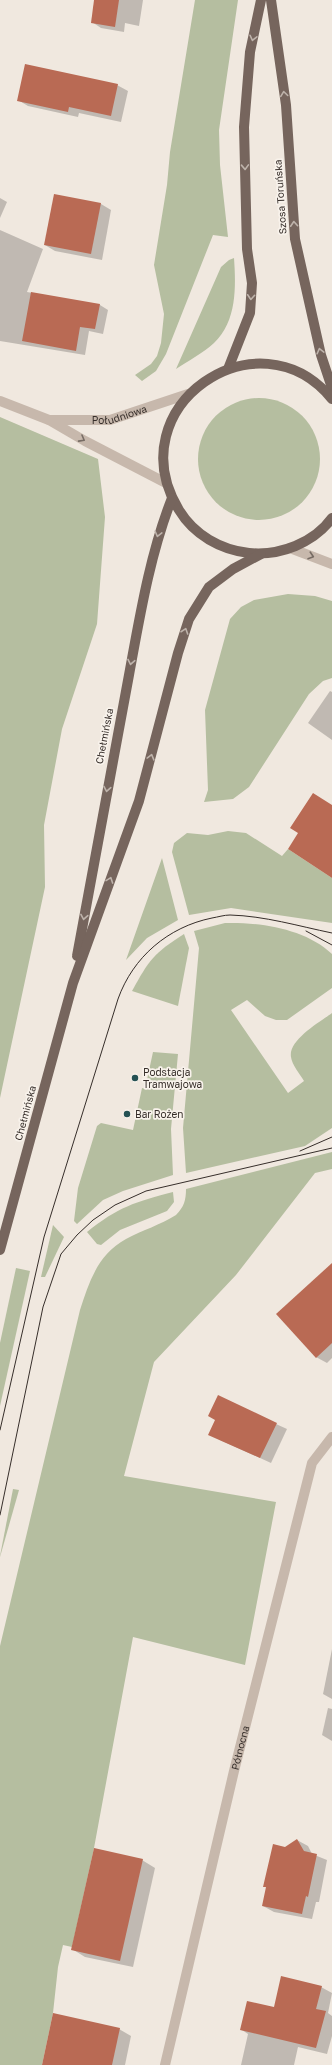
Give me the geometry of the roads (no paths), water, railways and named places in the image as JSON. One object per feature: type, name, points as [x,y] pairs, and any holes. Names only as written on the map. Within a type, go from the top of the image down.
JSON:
[{"type":"main road","points":[[228,369],[250,313],[252,283],[247,249],[244,127],[250,52],[261,0]]},
{"type":"main road","name":"Szosa Toruńska","points":[[270,0],[286,105],[295,239],[321,355],[332,388]]},
{"type":"main road","points":[[332,399],[325,390],[308,378],[289,369],[269,364],[248,364],[228,369],[207,379],[188,394],[174,414],[166,436],[163,459],[166,483],[172,498],[183,517],[199,533],[218,545],[239,552],[261,554],[290,548],[311,538],[332,518]]},
{"type":"main road","name":"Chełmińska","points":[[73,982],[108,780],[136,635],[159,530],[172,498]]},
{"type":"main road","name":"Chełmińska","points":[[0,1250],[73,982],[139,801],[178,653],[189,619],[209,587],[233,569],[261,554]]},
{"type":"street","name":"Południowa","points":[[49,420],[110,420],[188,394]]},
{"type":"street","name":"Południowa","points":[[0,401],[49,420],[85,441],[166,483]]},
{"type":"street","points":[[290,548],[332,564]]},
{"type":"street","name":"Północna","points":[[165,2065],[234,1771],[312,1463],[332,1437]]},
{"type":"tram line","points":[[0,1430],[44,1237],[118,999],[133,970],[154,946],[167,937],[196,922],[212,918],[230,915],[256,917],[332,933]]},
{"type":"tram line","points":[[306,931],[332,945]]},
{"type":"tram line","points":[[300,1151],[332,1137]]},
{"type":"tram line","points":[[0,1515],[43,1307],[61,1254],[77,1235],[93,1220],[115,1205],[146,1191],[332,1148]]},
{"type":"place","name":"Podstacja Tramwajowa","points":[[135,1078]]},
{"type":"place","name":"Bar Rożen","points":[[127,1114]]}]
